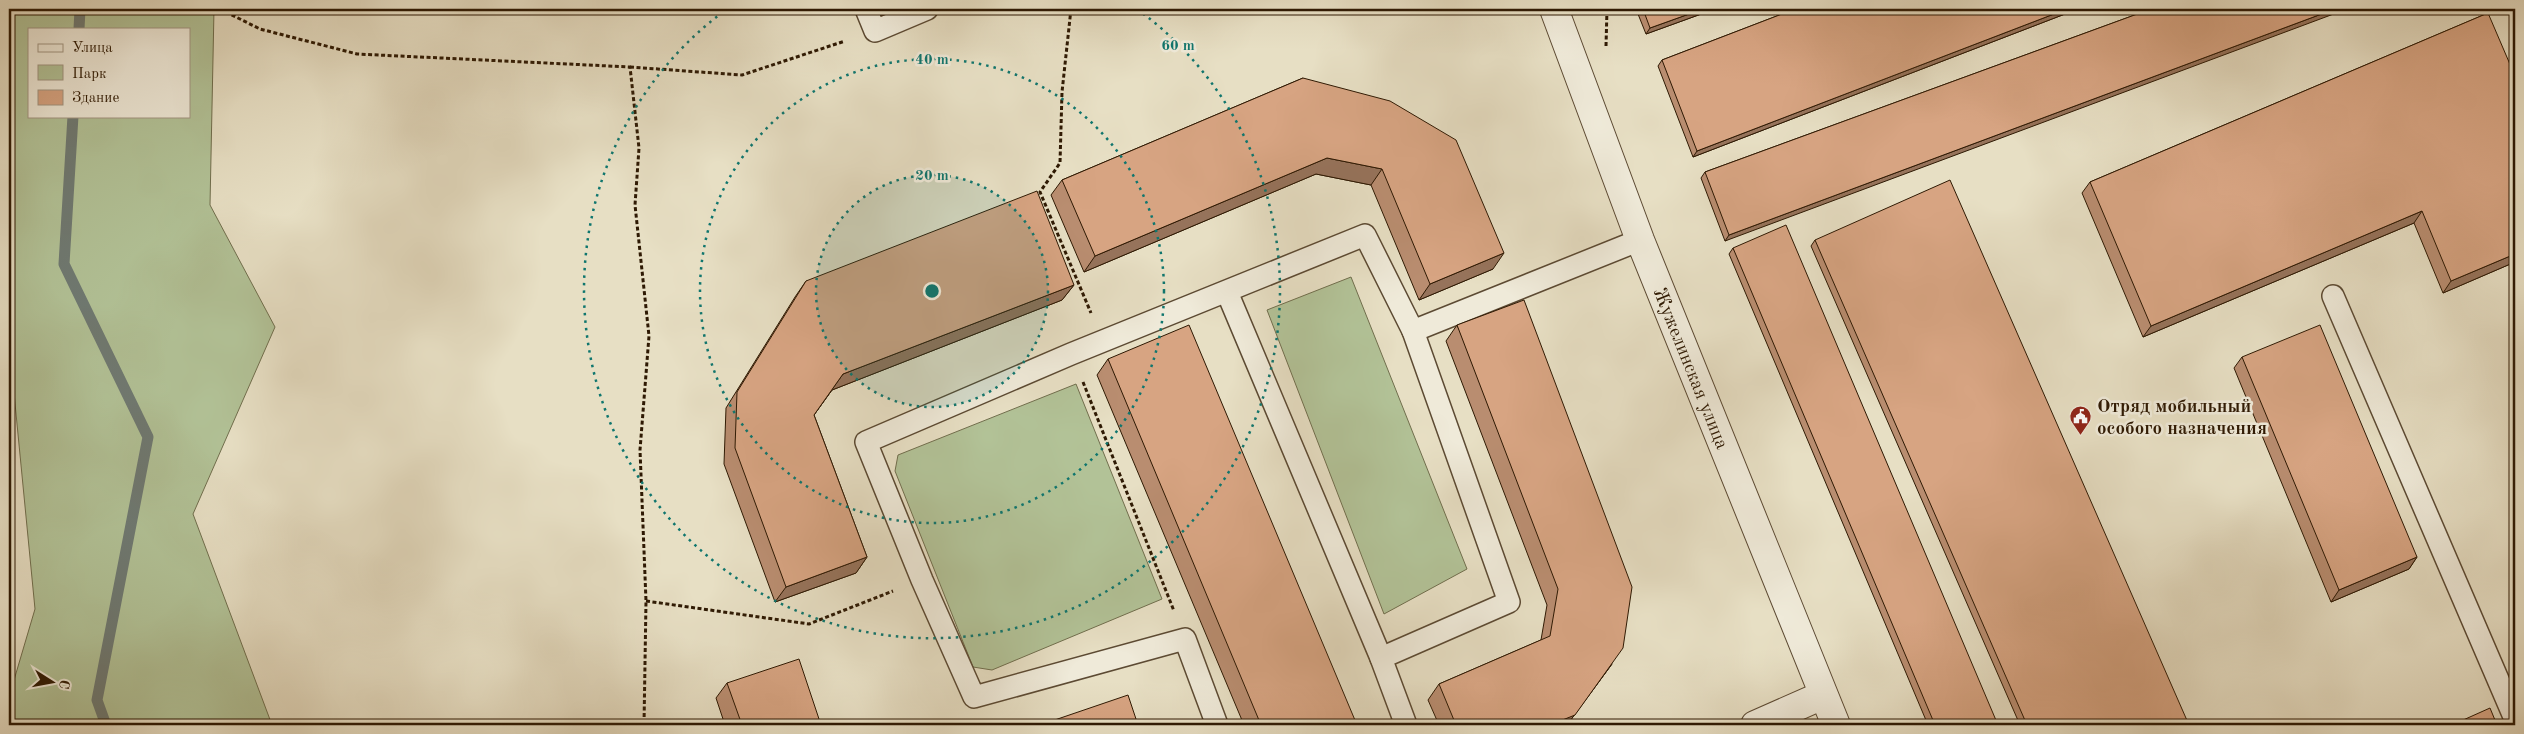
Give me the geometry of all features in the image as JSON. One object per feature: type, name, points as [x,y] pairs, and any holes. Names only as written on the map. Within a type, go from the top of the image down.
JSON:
[{"type":"street","name":"Жужелинская улица","points":[[1554,9],[1640,240],[1836,725]]},
{"type":"street","points":[[1754,725],[1823,695]]},
{"type":"lane","points":[[866,9],[874,31],[928,9]]},
{"type":"lane","points":[[1217,725],[1185,640],[974,697],[922,580],[866,442],[1071,354],[1365,235],[1413,331],[1509,602],[1381,658]]},
{"type":"lane","points":[[1413,331],[1640,240]]},
{"type":"lane","points":[[1227,292],[1381,658],[1406,725]]},
{"type":"lane","points":[[2333,296],[2515,719]]},
{"type":"path","points":[[220,9],[260,29],[356,54],[630,67],[742,75],[874,31]]},
{"type":"path","points":[[1071,9],[1062,92],[1060,163],[1040,192],[1103,341]]},
{"type":"path","points":[[630,67],[638,148],[635,205],[649,336],[640,450],[646,601],[644,725]]},
{"type":"path","points":[[1071,354],[1185,640]]},
{"type":"path","points":[[646,601],[809,624],[922,580]]},
{"type":"green space","points":[[9,9],[214,9],[210,205],[275,327],[193,514],[272,725],[9,725],[9,697],[35,609],[14,393],[9,384]]},
{"type":"green space","points":[[1351,277],[1467,569],[1384,614],[1267,310]]},
{"type":"green space","points":[[1076,384],[1162,599],[992,670],[973,667],[895,471],[898,455]]},
{"type":"building","points":[[1643,9],[1703,9],[1650,28]]},
{"type":"building","points":[[1795,9],[2067,9],[1697,151],[1662,60]]},
{"type":"building","points":[[2151,9],[2335,9],[1729,235],[1705,172]]},
{"type":"building","points":[[2488,13],[2515,76],[2515,254],[2451,281],[2422,211],[2151,326],[2090,182]]},
{"type":"building","points":[[1303,78],[1390,101],[1456,140],[1504,253],[1430,284],[1382,169],[1327,158],[1095,256],[1062,180]]},
{"type":"building","points":[[1950,180],[2189,725],[2027,725],[1815,240]]},
{"type":"building","points":[[1037,191],[1074,285],[843,374],[814,415],[867,557],[786,587],[735,448],[737,392],[806,281]]},
{"type":"building","points":[[1786,225],[1998,725],[1935,725],[1733,248]]},
{"type":"building","points":[[1524,300],[1632,587],[1623,648],[1575,715],[1550,725],[1456,725],[1439,684],[1550,636],[1558,589],[1457,325]]},
{"type":"building","points":[[1189,325],[1357,725],[1261,725],[1108,359]]},
{"type":"building","points":[[2320,325],[2417,557],[2339,590],[2242,357]]},
{"type":"building","points":[[799,659],[821,725],[742,725],[727,683]]},
{"type":"building","points":[[1128,695],[1138,725],[1040,725]]},
{"type":"building","points":[[2490,708],[2497,725],[2452,725]]},
{"type":"waterway","points":[[79,28],[80,9]]},
{"type":"waterway","points":[[73,118],[64,264],[148,437],[97,700],[106,725]]},
{"type":"place","name":"Отряд мобильный особого назначения","points":[[2081,435]]}]
